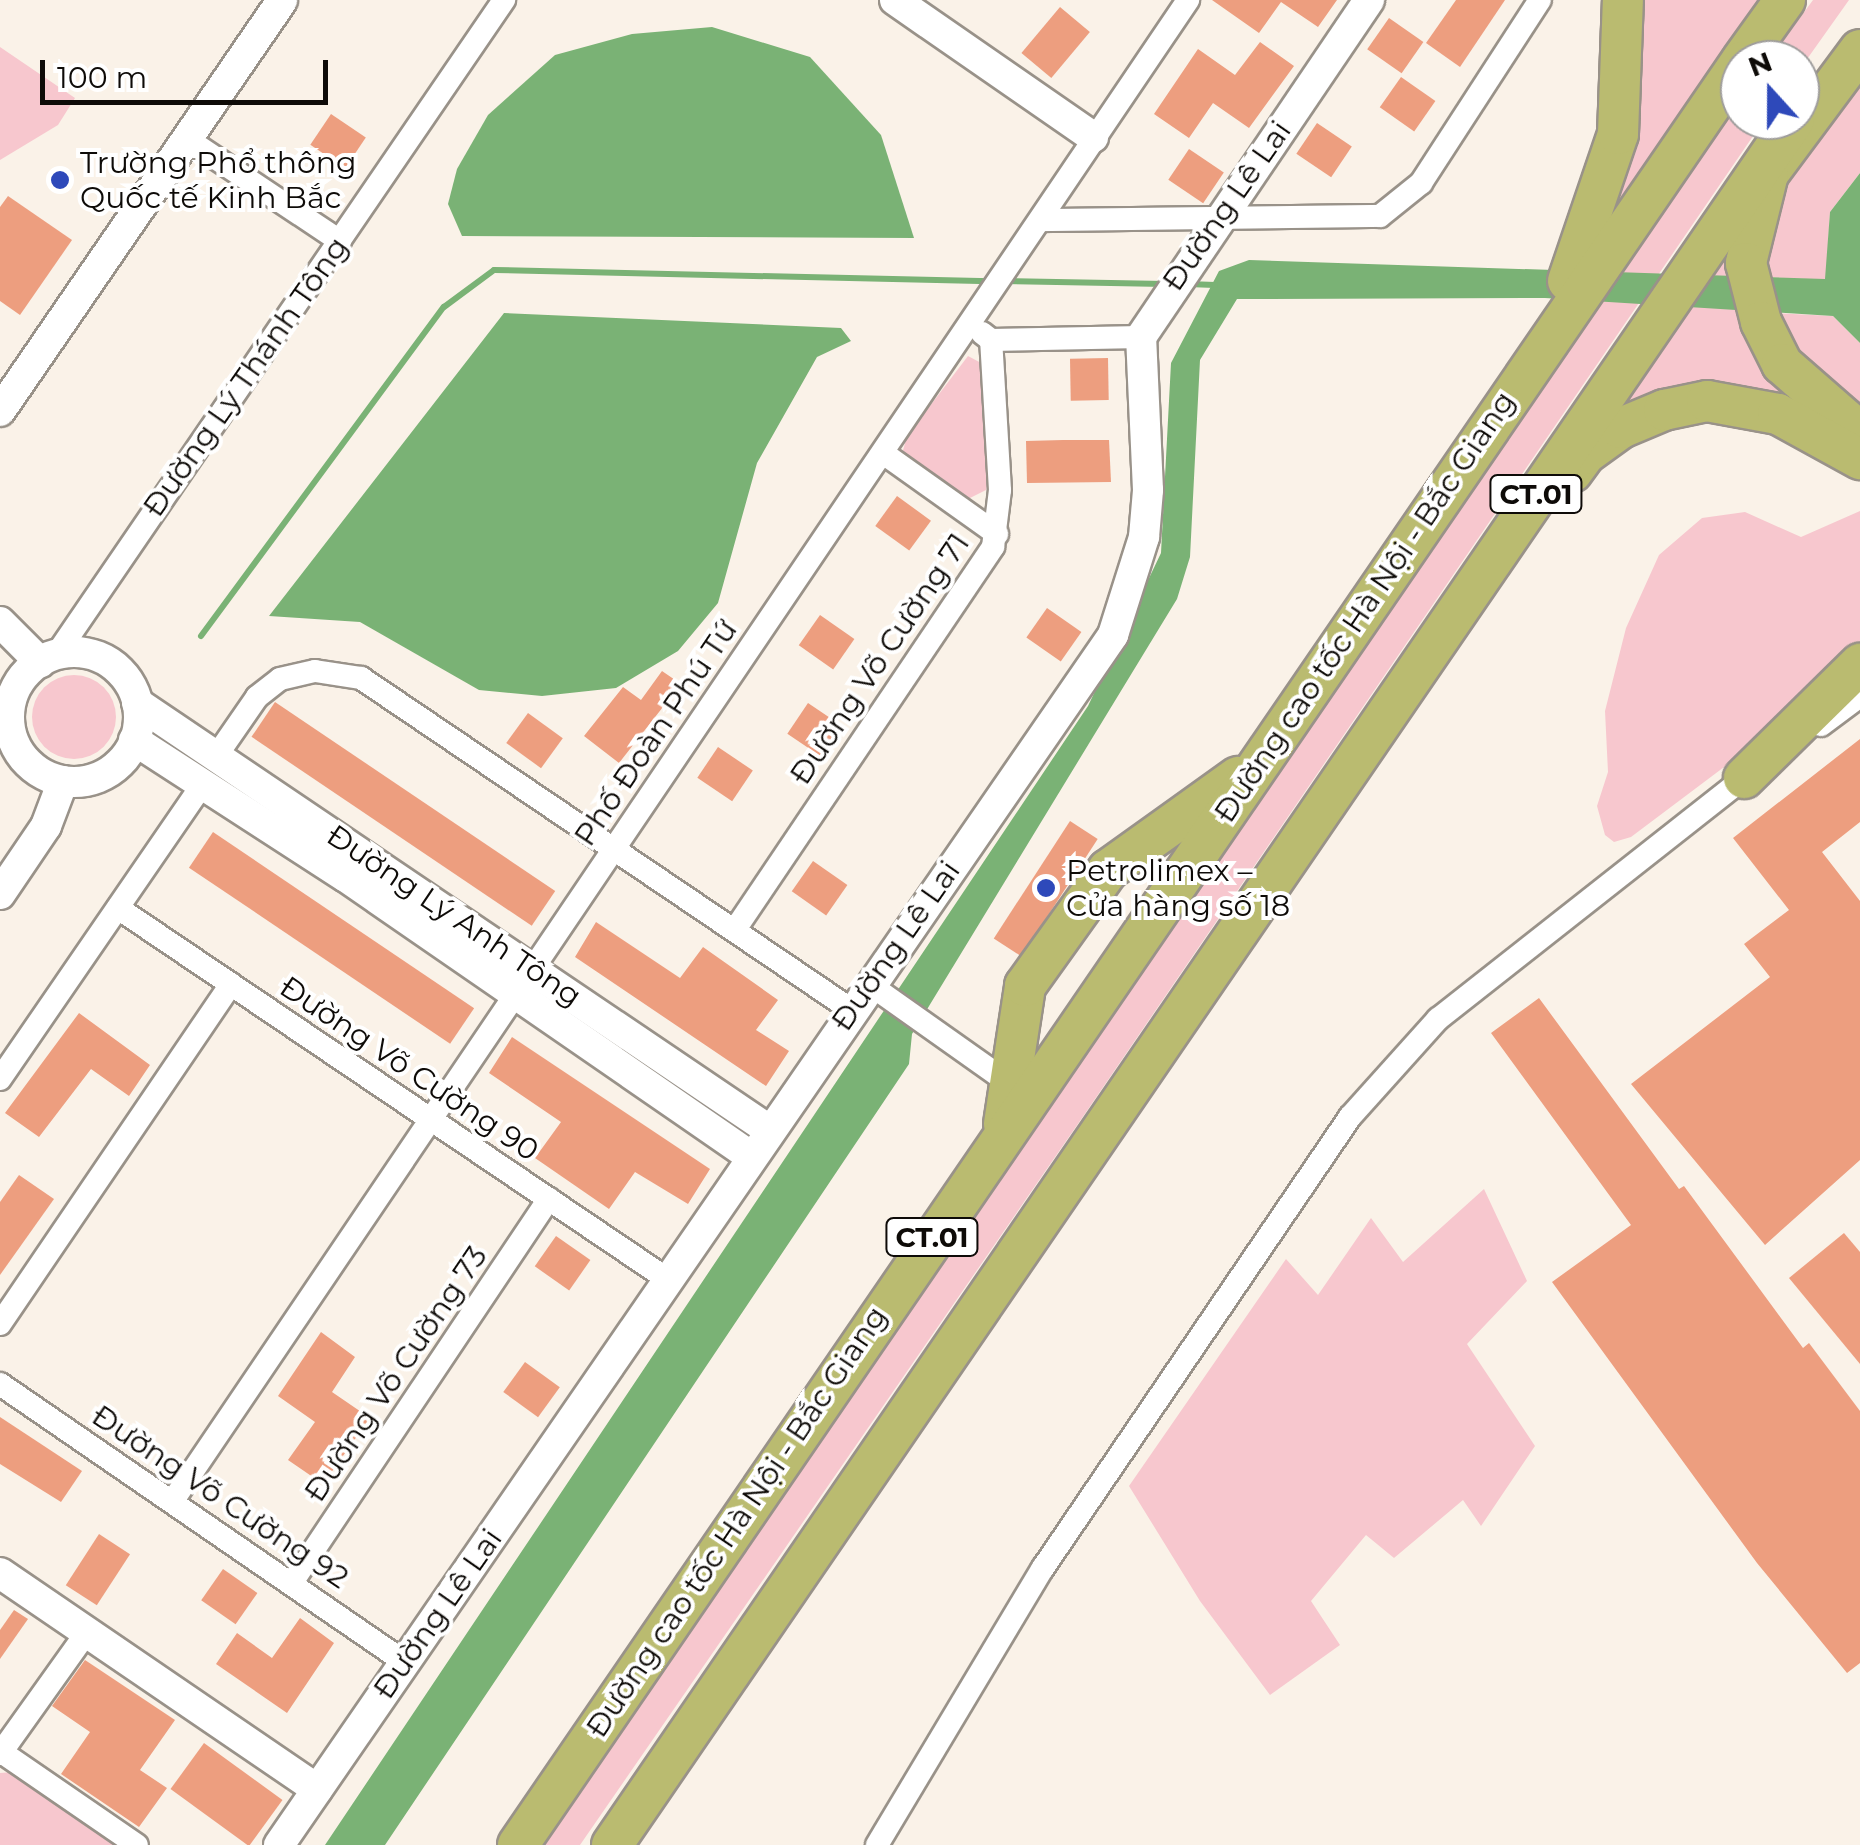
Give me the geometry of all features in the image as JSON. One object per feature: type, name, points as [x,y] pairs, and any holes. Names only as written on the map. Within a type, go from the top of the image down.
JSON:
[{"type":"highway","points":[[1348,631],[1391,539],[1570,278],[1583,249],[1618,134],[1623,0]]},
{"type":"highway","name":"Đường cao tốc Hà Nội - Bắc Giang","points":[[1757,40],[1785,0]]},
{"type":"highway","points":[[1820,84],[1860,29]]},
{"type":"highway","points":[[1854,452],[1782,364],[1761,322],[1746,263],[1768,174],[1860,50]]},
{"type":"highway","name":"Đường cao tốc Hà Nội - Bắc Giang","points":[[518,1845],[1720,92]]},
{"type":"highway","name":"CT.01","points":[[612,1845],[1780,140]]},
{"type":"highway","points":[[1278,868],[1344,804],[1585,454],[1602,439],[1664,410],[1725,402],[1778,414],[1854,452]]},
{"type":"highway","points":[[1744,778],[1860,664]]},
{"type":"highway","points":[[1002,1136],[1024,986],[1108,870],[1258,763]]},
{"type":"highway","points":[[626,1845],[710,1705]]},
{"type":"street","points":[[0,412],[282,0]]},
{"type":"street","name":"Đường Lý Thánh Tông","points":[[48,658],[504,0]]},
{"type":"street","points":[[895,0],[1093,137]]},
{"type":"street","name":"Đường Lê Lai","points":[[279,1845],[850,1009],[1113,635],[1128,599],[1148,490],[1146,326],[1370,0]]},
{"type":"street","points":[[1043,220],[1206,235],[1357,220],[1390,212],[1421,183],[1540,0]]},
{"type":"street","name":"Phố Đoàn Phú Tứ","points":[[174,1498],[528,983],[614,846],[884,452],[982,326],[1014,262],[1185,1]]},
{"type":"street","points":[[186,139],[340,241]]},
{"type":"street","points":[[982,326],[1146,326]]},
{"type":"street","name":"Đường Võ Cường 71","points":[[736,928],[997,534],[982,326]]},
{"type":"street","points":[[884,452],[997,534]]},
{"type":"street","points":[[0,622],[48,658]]},
{"type":"street","points":[[86,653],[108,662],[125,677],[138,704],[134,740],[105,774],[63,781],[10,761],[5,705],[21,680],[48,658],[86,653]]},
{"type":"street","points":[[216,755],[257,697],[280,679],[302,671],[354,676],[614,846],[850,1009]]},
{"type":"street","points":[[877,1845],[1043,1568],[1350,1117],[1438,1018],[1744,778],[1860,696]]},
{"type":"street","name":"Đường Lý Anh Tông","points":[[138,704],[216,755],[354,866],[528,983],[768,1130]]},
{"type":"street","name":"Đường Lý Anh Tông","points":[[134,740],[202,784],[354,866]]},
{"type":"street","points":[[0,894],[46,826],[63,781]]},
{"type":"street","points":[[0,1079],[202,784]]},
{"type":"street","name":"Đường Võ Cường 90","points":[[118,908],[667,1279]]},
{"type":"street","name":"Đường Lý Anh Tông","points":[[528,983],[750,1156]]},
{"type":"street","points":[[0,1324],[231,984]]},
{"type":"street","points":[[869,984],[1010,1084]]},
{"type":"street","name":"Đường Võ Cường 73","points":[[293,1582],[549,1199]]},
{"type":"street","name":"Đường Võ Cường 92","points":[[0,1384],[174,1498],[405,1662]]},
{"type":"street","points":[[0,1573],[317,1789]]},
{"type":"street","points":[[88,1632],[0,1752],[137,1845]]},
{"type":"shaded area","points":[[1638,0],[1766,0],[1737,40],[1720,40],[1720,63],[1616,204],[1632,129]]},
{"type":"shaded area","points":[[1813,0],[1849,0],[1820,41],[1784,40]]},
{"type":"shaded area","points":[[712,27],[810,57],[881,135],[914,238],[462,236],[448,204],[457,169],[488,115],[555,55],[632,34]]},
{"type":"shaded area","points":[[0,47],[75,98],[58,125],[0,160]]},
{"type":"shaded area","points":[[1860,59],[1860,173],[1830,212],[1826,280],[1760,277],[1767,204],[1808,140],[1820,140],[1820,121]]},
{"type":"shaded area","points":[[1720,129],[1720,140],[1750,140],[580,1845],[544,1845]]},
{"type":"shaded area","points":[[1860,173],[1860,343],[1833,316],[1545,298],[1237,299],[1200,360],[1190,557],[1177,599],[912,1034],[909,1064],[385,1845],[325,1845],[1088,706],[1161,553],[1171,363],[1219,271],[1249,260],[1825,279],[1830,212]]},
{"type":"shaded area","points":[[1746,199],[1798,399],[1785,405],[1593,422]]},
{"type":"shaded area","points":[[504,313],[841,328],[851,341],[817,357],[757,463],[718,603],[678,651],[616,688],[542,696],[479,690],[360,622],[269,616]]},
{"type":"shaded area","points":[[1771,313],[1833,316],[1860,343],[1860,422],[1833,401]]},
{"type":"shaded area","points":[[968,356],[983,364],[989,480],[986,490],[970,498],[959,497],[902,454],[907,436]]},
{"type":"shaded area","points":[[1860,511],[1860,649],[1784,722],[1631,837],[1614,842],[1605,835],[1597,806],[1608,772],[1605,711],[1626,628],[1659,555],[1702,518],[1745,512],[1801,537]]},
{"type":"shaded area","points":[[66,675],[82,675],[98,682],[109,693],[116,717],[113,733],[104,747],[82,759],[66,759],[50,752],[39,741],[32,725],[32,709],[39,693],[50,682]]},
{"type":"shaded area","points":[[1484,1189],[1527,1281],[1467,1344],[1535,1446],[1481,1526],[1463,1500],[1394,1558],[1366,1535],[1311,1601],[1340,1645],[1270,1695],[1200,1601],[1129,1486],[1286,1259],[1318,1295],[1371,1218],[1403,1262]]},
{"type":"shaded area","points":[[14,1772],[121,1845],[0,1845],[0,1773]]},
{"type":"building","points":[[1212,0],[1337,0],[1318,27],[1281,2],[1259,33]]},
{"type":"building","points":[[1456,0],[1505,0],[1460,67],[1426,43]]},
{"type":"building","points":[[1060,7],[1090,32],[1051,78],[1021,53]]},
{"type":"building","points":[[1389,18],[1423,42],[1402,73],[1367,49]]},
{"type":"building","points":[[1260,42],[1294,66],[1249,128],[1213,103],[1189,138],[1154,114],[1198,49],[1235,75]]},
{"type":"building","points":[[1401,77],[1435,101],[1414,131],[1380,107]]},
{"type":"building","points":[[331,114],[366,137],[345,168],[310,145]]},
{"type":"building","points":[[1317,123],[1352,146],[1331,177],[1296,154]]},
{"type":"building","points":[[1189,149],[1224,172],[1203,203],[1168,180]]},
{"type":"building","points":[[8,196],[72,240],[20,315],[0,301],[0,207]]},
{"type":"building","points":[[1108,358],[1109,400],[1071,401],[1070,359]]},
{"type":"building","points":[[1109,440],[1111,482],[1027,483],[1026,441]]},
{"type":"building","points":[[897,496],[931,521],[909,551],[875,526]]},
{"type":"building","points":[[1047,608],[1081,632],[1061,662],[1026,637]]},
{"type":"building","points":[[820,615],[854,639],[833,669],[799,645]]},
{"type":"building","points":[[662,671],[681,684],[619,763],[584,736],[623,687],[641,700]]},
{"type":"building","points":[[275,702],[555,891],[532,926],[252,737]]},
{"type":"building","points":[[808,703],[843,726],[822,757],[787,734]]},
{"type":"building","points":[[528,713],[563,738],[541,768],[506,743]]},
{"type":"building","points":[[1860,739],[1860,822],[1822,852],[1860,901],[1860,1160],[1765,1245],[1631,1084],[1770,977],[1744,944],[1789,910],[1733,838]]},
{"type":"building","points":[[718,747],[753,770],[732,801],[697,778]]},
{"type":"building","name":"Petrolimex – Cửa hàng số 18","points":[[1070,821],[1098,839],[1021,956],[994,938]]},
{"type":"building","points":[[213,832],[474,1008],[450,1044],[189,868]]},
{"type":"building","points":[[813,861],[847,885],[826,915],[792,891]]},
{"type":"building","points":[[596,922],[680,978],[703,947],[778,1000],[756,1030],[789,1051],[766,1086],[575,957]]},
{"type":"building","points":[[1539,998],[1679,1189],[1684,1186],[1803,1348],[1809,1343],[1860,1411],[1860,1663],[1847,1673],[1757,1563],[1552,1282],[1631,1225],[1491,1033]]},
{"type":"building","points":[[79,1013],[150,1065],[129,1096],[91,1069],[39,1137],[5,1113]]},
{"type":"building","points":[[512,1037],[710,1169],[688,1204],[635,1172],[609,1209],[535,1158],[561,1122],[489,1073]]},
{"type":"building","points":[[19,1175],[54,1199],[0,1275],[0,1202]]},
{"type":"building","points":[[1844,1233],[1860,1252],[1860,1364],[1789,1278]]},
{"type":"building","points":[[556,1236],[590,1260],[569,1290],[535,1266]]},
{"type":"building","points":[[321,1332],[355,1357],[332,1392],[370,1418],[323,1484],[288,1460],[315,1422],[278,1396]]},
{"type":"building","points":[[525,1362],[560,1387],[538,1417],[503,1392]]},
{"type":"building","points":[[0,1417],[82,1471],[61,1502],[0,1464]]},
{"type":"building","points":[[99,1534],[130,1554],[97,1605],[66,1585]]},
{"type":"building","points":[[223,1569],[257,1593],[236,1624],[201,1600]]},
{"type":"building","points":[[14,1610],[28,1619],[0,1659],[0,1630]]},
{"type":"building","points":[[300,1618],[334,1643],[287,1713],[216,1664],[237,1633],[272,1658]]},
{"type":"building","points":[[85,1660],[175,1720],[140,1770],[167,1788],[139,1827],[61,1774],[90,1732],[52,1706]]},
{"type":"building","points":[[204,1743],[282,1800],[247,1845],[170,1789]]},
{"type":"waterway","points":[[201,636],[444,307],[494,270],[991,281]]},
{"type":"waterway","points":[[1003,281],[1165,284]]},
{"type":"waterway","points":[[1188,284],[1215,285]]},
{"type":"place","name":"Trường Phổ thông Quốc tế Kinh Bắc","points":[[60,180]]},
{"type":"place","name":"Petrolimex – Cửa hàng số 18","points":[[1046,888]]}]
